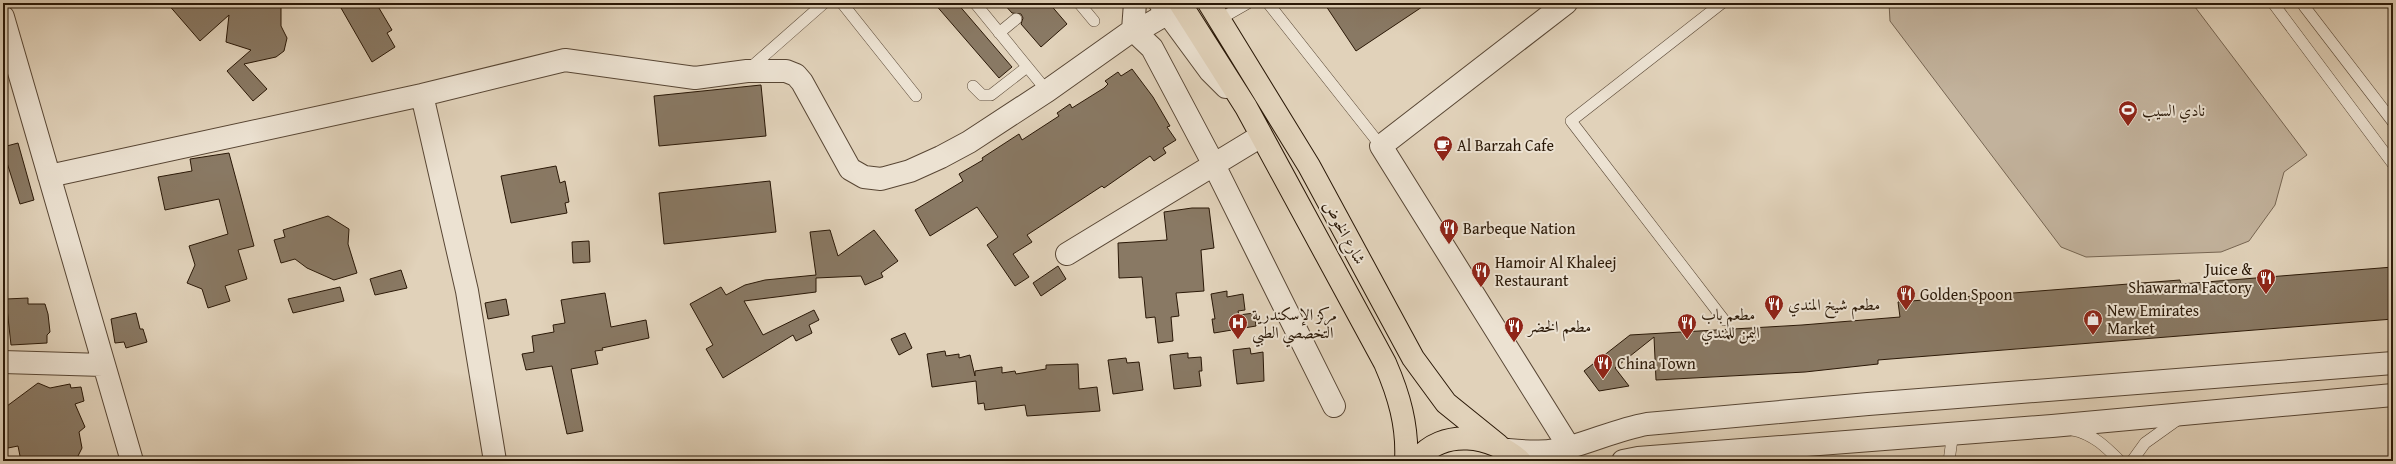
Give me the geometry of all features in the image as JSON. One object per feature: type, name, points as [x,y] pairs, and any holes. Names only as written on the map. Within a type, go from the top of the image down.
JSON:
[{"type":"main road","name":"شارع الخوض","points":[[1169,6],[1240,97],[1385,363],[1397,391],[1404,416],[1407,444],[1406,461]]},
{"type":"main road","name":"شارع الخوض","points":[[1214,11],[1309,166],[1413,358],[1446,403],[1509,452]]},
{"type":"main road","points":[[1416,461],[1436,445],[1456,439],[1478,438],[1509,452]]},
{"type":"street","points":[[1133,30],[1135,3]]},
{"type":"street","points":[[1566,3],[1381,146],[1569,447]]},
{"type":"street","points":[[49,176],[422,95],[565,60],[695,78],[747,71],[786,71],[796,76],[802,82],[850,169],[864,177],[881,179],[910,171],[941,158],[969,142],[1047,91],[1133,30],[1146,26],[1169,6]]},
{"type":"street","points":[[3,17],[132,461]]},
{"type":"street","points":[[1133,30],[1152,48],[1213,163],[1334,406]]},
{"type":"street","points":[[422,95],[467,291],[495,461]]},
{"type":"street","points":[[1066,254],[1213,163],[1261,136]]},
{"type":"street","points":[[3,362],[103,365]]},
{"type":"street","points":[[1509,452],[1535,452],[1569,447],[1624,428],[1647,424],[1868,404],[2393,363]]},
{"type":"street","points":[[1636,460],[1735,450],[1954,432],[2052,426],[2192,412],[2393,395]]},
{"type":"lane","points":[[747,71],[824,3]]},
{"type":"lane","points":[[842,3],[916,96]]},
{"type":"lane","points":[[975,3],[1047,91]]},
{"type":"lane","points":[[1079,3],[1094,21]]},
{"type":"lane","points":[[1214,11],[1248,3]]},
{"type":"lane","points":[[1268,3],[1381,146]]},
{"type":"lane","points":[[1722,3],[1571,121],[1724,320]]},
{"type":"lane","points":[[2272,3],[2393,164]]},
{"type":"lane","points":[[2304,6],[2393,122]]},
{"type":"lane","points":[[1000,33],[1016,19]]},
{"type":"lane","points":[[973,86],[982,95],[991,95],[1027,66]]},
{"type":"lane","points":[[2132,461],[2145,443],[2192,412]]},
{"type":"lane","points":[[2052,426],[2082,432],[2102,442],[2120,461]]},
{"type":"lane","points":[[1949,461],[1954,432]]},
{"type":"lane","points":[[1716,461],[1735,450]]},
{"type":"shaded area","name":"نادي السيب","points":[[1889,3],[2192,3],[2307,155],[2284,172],[2275,205],[2249,241],[2221,252],[2086,257],[2061,247],[1890,21]]},
{"type":"building","points":[[167,3],[281,3],[281,26],[287,38],[284,51],[276,57],[244,64],[267,89],[253,101],[227,71],[251,50],[226,42],[229,15],[200,41]]},
{"type":"building","points":[[350,3],[376,3],[392,30],[387,33],[395,47],[372,62],[341,8]]},
{"type":"building","points":[[934,3],[957,3],[1012,67],[999,78]]},
{"type":"building","points":[[1003,3],[1049,3],[1067,24],[1041,47],[1021,24],[1023,18],[1021,14],[1012,13]]},
{"type":"building","points":[[1324,3],[1428,3],[1356,51]]},
{"type":"building","points":[[1132,69],[1153,97],[1170,126],[1167,127],[1176,140],[1163,148],[1166,153],[1154,161],[1150,156],[1104,188],[1102,186],[1027,235],[1032,242],[1013,254],[1029,277],[1015,286],[987,245],[998,237],[977,207],[930,236],[915,210],[963,181],[959,174],[983,160],[982,158],[1019,134],[1022,140],[1059,116],[1057,113],[1070,104],[1072,108],[1104,88],[1108,84],[1105,81],[1118,72],[1121,76]]},
{"type":"building","points":[[761,85],[766,136],[659,146],[654,96]]},
{"type":"building","points":[[18,143],[34,200],[20,204],[3,150],[3,147]]},
{"type":"building","points":[[229,153],[254,246],[238,250],[247,279],[225,286],[230,301],[208,308],[202,289],[187,283],[195,265],[189,246],[228,234],[219,199],[165,210],[158,177],[192,171],[190,159]]},
{"type":"building","points":[[556,166],[560,183],[565,181],[569,202],[565,203],[567,213],[511,223],[501,176]]},
{"type":"building","points":[[770,181],[776,232],[664,244],[659,193]]},
{"type":"building","points":[[1192,208],[1209,208],[1214,248],[1201,250],[1204,291],[1176,293],[1179,316],[1171,317],[1173,341],[1158,343],[1155,317],[1146,318],[1142,277],[1119,278],[1118,243],[1167,240],[1164,212]]},
{"type":"building","points":[[328,216],[349,229],[348,244],[357,273],[334,280],[307,268],[295,259],[281,263],[274,240],[285,237],[283,230]]},
{"type":"building","points":[[830,230],[838,256],[874,230],[898,261],[881,273],[883,277],[865,285],[861,276],[816,278],[816,292],[744,301],[763,335],[814,310],[819,320],[809,325],[812,333],[796,341],[793,335],[723,378],[706,349],[713,345],[690,304],[721,287],[726,295],[745,285],[765,280],[816,275],[810,232]]},
{"type":"building","points":[[589,241],[590,262],[573,263],[572,242]]},
{"type":"building","points":[[1058,266],[1066,279],[1041,296],[1033,283]]},
{"type":"building","points":[[2393,267],[2393,319],[1878,360],[1878,364],[1805,372],[1656,380],[1654,337],[1615,368],[1629,386],[1599,391],[1584,371],[1630,335],[1802,325],[1900,317],[1898,302],[2180,280],[2181,284]]},
{"type":"building","points":[[401,270],[407,288],[375,295],[370,279]]},
{"type":"building","points":[[340,287],[344,301],[293,313],[288,299]]},
{"type":"building","points":[[1227,291],[1227,297],[1243,294],[1245,310],[1238,311],[1239,315],[1254,313],[1256,326],[1214,333],[1212,319],[1215,319],[1211,294]]},
{"type":"building","points":[[605,293],[611,327],[646,320],[649,338],[602,348],[603,350],[595,351],[598,364],[571,369],[583,431],[567,434],[552,366],[526,370],[522,354],[534,352],[532,336],[554,332],[553,325],[565,323],[561,300]]},
{"type":"building","points":[[28,298],[28,304],[45,304],[50,332],[47,335],[47,343],[11,345],[6,299]]},
{"type":"building","points":[[506,299],[509,315],[488,319],[485,303]]},
{"type":"building","points":[[136,313],[140,329],[143,329],[147,342],[126,348],[124,342],[115,343],[111,319]]},
{"type":"building","points":[[905,333],[912,348],[899,355],[891,339]]},
{"type":"building","points":[[1250,348],[1251,354],[1263,352],[1264,381],[1237,384],[1233,350]]},
{"type":"building","points":[[945,351],[946,356],[959,354],[959,358],[970,355],[975,376],[975,371],[1002,367],[1002,373],[1015,371],[1016,374],[1046,369],[1046,365],[1078,364],[1079,389],[1097,387],[1100,411],[1027,416],[1025,405],[985,410],[984,403],[978,404],[976,381],[932,387],[927,354]]},
{"type":"building","points":[[1188,353],[1188,358],[1201,357],[1202,371],[1199,371],[1201,386],[1174,389],[1170,355]]},
{"type":"building","points":[[1126,358],[1127,363],[1139,362],[1143,390],[1113,394],[1108,360]]},
{"type":"building","points":[[38,383],[50,388],[70,384],[71,388],[81,387],[84,401],[75,404],[85,427],[79,432],[82,448],[77,458],[59,461],[21,461],[18,446],[3,449],[3,409]]},
{"type":"place","name":"نادي السيب","points":[[2128,127]]},
{"type":"place","name":"Al Barzah Cafe","points":[[1443,162]]},
{"type":"place","name":"Barbeque Nation","points":[[1449,245]]},
{"type":"place","name":"Hamoir Al Khaleej Restaurant","points":[[1481,288]]},
{"type":"place","name":"Juice & Shawarma Factory","points":[[2266,295]]},
{"type":"place","name":"Golden Spoon","points":[[1906,311]]},
{"type":"place","name":"مطعم شيخ المندي","points":[[1774,321]]},
{"type":"place","name":"New Emirates Market","points":[[2093,336]]},
{"type":"place","name":"مركز الإسكندرية التخصصي الطبي","points":[[1238,340]]},
{"type":"place","name":"مطعم باب اليمن للمندي","points":[[1687,340]]},
{"type":"place","name":"مطعم الخضر","points":[[1514,343]]},
{"type":"place","name":"China Town","points":[[1603,380]]}]
